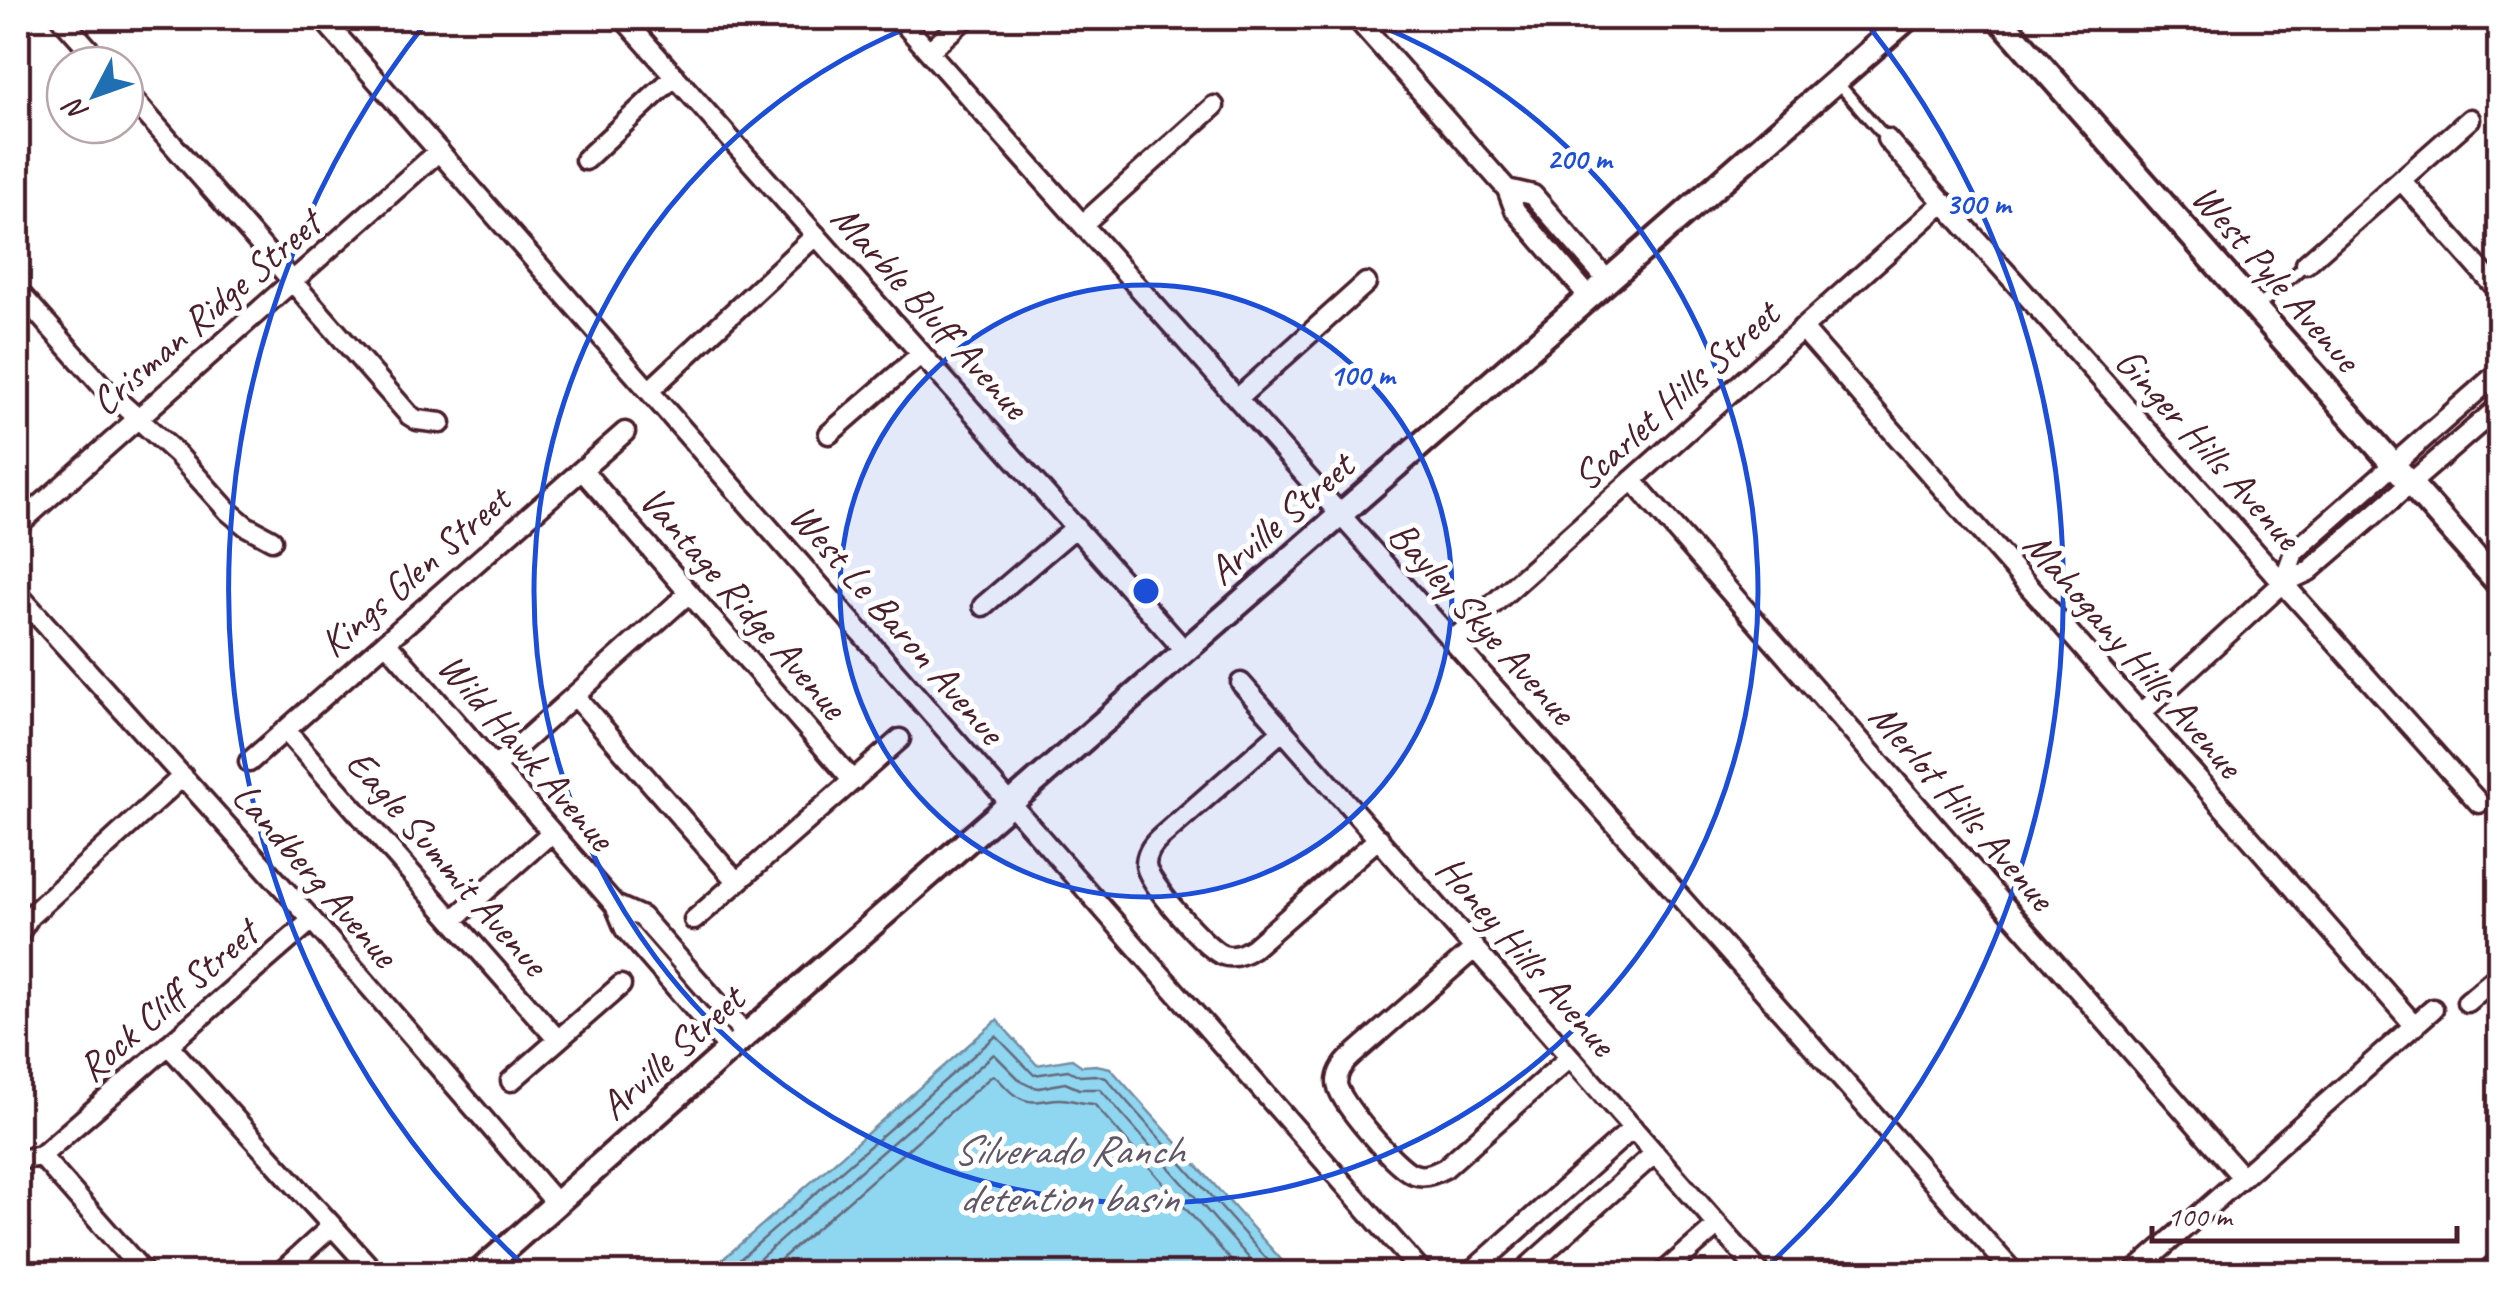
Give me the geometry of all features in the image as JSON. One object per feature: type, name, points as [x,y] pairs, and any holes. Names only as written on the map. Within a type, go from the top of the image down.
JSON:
[{"type":"street","points":[[61,18],[85,45]]},
{"type":"street","name":"West Le Baron Avenue","points":[[322,18],[1422,1274]]},
{"type":"street","name":"Marble Bluff Avenue","points":[[623,18],[1185,651]]},
{"type":"street","name":"Bayley Skye Avenue","points":[[899,18],[2015,1274]]},
{"type":"street","points":[[929,51],[966,18]]},
{"type":"street","points":[[1356,18],[1507,189],[1515,210],[1589,297]]},
{"type":"street","name":"Arville Street","points":[[477,1274],[1908,18]]},
{"type":"street","name":"West Pyle Avenue","points":[[1999,18],[2500,585]]},
{"type":"street","points":[[585,160],[675,76]]},
{"type":"street","points":[[1083,224],[1214,106]]},
{"type":"street","points":[[145,113],[409,414],[418,420],[442,423]]},
{"type":"street","points":[[2306,264],[2470,119]]},
{"type":"street","name":"Ginger Hills Avenue","points":[[1887,139],[2479,803]]},
{"type":"street","name":"Crisman Ridge Street","points":[[18,524],[439,151]]},
{"type":"street","points":[[2401,180],[2500,292]]},
{"type":"street","points":[[1507,189],[1533,196],[1608,280]]},
{"type":"street","name":"Scarlet Hills Street","points":[[1453,640],[1944,202]]},
{"type":"street","points":[[649,391],[816,235]]},
{"type":"street","points":[[1238,398],[1366,283]]},
{"type":"street","points":[[18,291],[104,388],[177,454],[228,512],[272,540]]},
{"type":"street","name":"Mahogany Hills Avenue","points":[[1802,328],[2414,1026]]},
{"type":"street","points":[[828,434],[922,354]]},
{"type":"street","points":[[2283,583],[2294,552],[2500,371]]},
{"type":"street","points":[[2140,714],[2283,583],[2309,571],[2497,408]]},
{"type":"street","name":"Kings Glen Street","points":[[249,762],[625,432]]},
{"type":"street","name":"Vantage Ridge Avenue","points":[[582,470],[853,780]]},
{"type":"street","name":"Merlot Hills Avenue","points":[[1632,480],[2242,1177]]},
{"type":"street","points":[[983,606],[1076,527]]},
{"type":"street","name":"Landberg Avenue","points":[[18,594],[312,920],[558,1204]]},
{"type":"street","points":[[494,767],[689,594]]},
{"type":"street","name":"Wild Hawk Avenue","points":[[386,642],[615,906],[625,929],[738,1042]]},
{"type":"street","name":"Honey Hills Avenue","points":[[1242,683],[1761,1274]]},
{"type":"street","points":[[575,696],[738,882]]},
{"type":"street","name":"Eagle Summit Avenue","points":[[286,730],[558,1040]]},
{"type":"street","points":[[1283,730],[1160,837],[1146,860],[1146,869],[1155,885],[1208,946],[1230,956],[1245,954],[1378,838]]},
{"type":"street","points":[[694,920],[900,739]]},
{"type":"street","points":[[18,935],[24,909],[183,776]]},
{"type":"street","points":[[453,920],[551,832]]},
{"type":"street","name":"Rock Cliff Street","points":[[40,1156],[312,920]]},
{"type":"street","points":[[1475,948],[1345,1062],[1337,1079],[1340,1096],[1400,1166],[1421,1176],[1444,1168],[1570,1057]]},
{"type":"street","points":[[2468,1002],[2500,974]]},
{"type":"street","points":[[511,1081],[621,985]]},
{"type":"street","points":[[2132,1274],[2434,1010]]},
{"type":"street","points":[[168,1046],[376,1274]]},
{"type":"street","points":[[1469,1274],[1633,1128]]},
{"type":"street","points":[[1520,1274],[1655,1153]]},
{"type":"street","points":[[18,1160],[40,1156],[145,1274]]},
{"type":"street","points":[[1662,1274],[1718,1225]]},
{"type":"street","points":[[279,1274],[332,1226]]},
{"type":"street","points":[[2484,1274],[2500,1260]]},
{"type":"lane","points":[[1836,81],[1887,139]]},
{"type":"lane","points":[[1536,235],[1554,219]]},
{"type":"lane","points":[[2256,309],[2306,264]]},
{"type":"lane","points":[[2477,390],[2497,408]]},
{"type":"water","name":"Silverado Ranch detention basin","points":[[997,1020],[1037,1065],[1072,1059],[1082,1066],[1110,1068],[1293,1273],[707,1273]]}]
